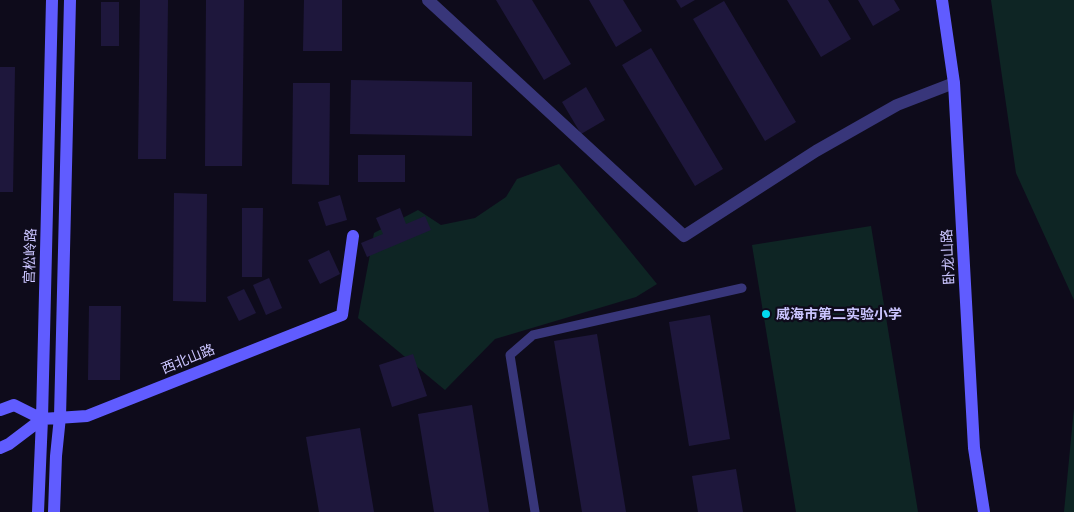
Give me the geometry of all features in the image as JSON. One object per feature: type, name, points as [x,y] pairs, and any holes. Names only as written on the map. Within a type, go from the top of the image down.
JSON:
[{"type":"main road","name":"宫松岭路","points":[[38,512],[52,0]]},
{"type":"main road","points":[[54,512],[56,456],[60,417],[70,0]]},
{"type":"main road","name":"卧龙山路","points":[[942,0],[954,83],[974,448],[984,512]]},
{"type":"main road","name":"西北山路","points":[[42,419],[87,416],[342,314],[353,236]]},
{"type":"main road","points":[[0,410],[14,405],[42,419],[9,444],[0,448]]},
{"type":"street","points":[[428,0],[684,236],[816,151],[897,105],[954,83]]},
{"type":"lane","points":[[535,512],[510,355],[533,335],[742,288]]},
{"type":"green space","points":[[991,0],[1074,0],[1074,300],[1016,173]]},
{"type":"green space","points":[[559,164],[657,284],[636,297],[495,339],[445,390],[358,318],[374,233],[418,210],[441,225],[475,218],[506,197],[517,179]]},
{"type":"green space","points":[[871,226],[918,512],[796,512],[752,245]]},
{"type":"green space","points":[[1074,408],[1074,512],[1064,512]]},
{"type":"building","points":[[140,0],[168,0],[166,159],[138,159]]},
{"type":"building","points":[[206,0],[244,0],[242,166],[205,166]]},
{"type":"building","points":[[304,0],[342,0],[342,51],[303,51]]},
{"type":"building","points":[[496,0],[532,0],[571,64],[544,80]]},
{"type":"building","points":[[589,0],[623,0],[642,31],[616,47]]},
{"type":"building","points":[[676,0],[695,0],[681,8]]},
{"type":"building","points":[[787,0],[828,0],[851,39],[821,57]]},
{"type":"building","points":[[858,0],[894,0],[900,10],[873,26]]},
{"type":"building","points":[[724,1],[796,122],[765,141],[693,19]]},
{"type":"building","points":[[101,2],[119,2],[119,46],[101,46]]},
{"type":"building","points":[[651,48],[723,169],[695,186],[622,65]]},
{"type":"building","points":[[0,67],[15,67],[13,192],[0,192]]},
{"type":"building","points":[[351,80],[472,82],[472,136],[350,134]]},
{"type":"building","points":[[293,83],[330,83],[329,185],[292,184]]},
{"type":"building","points":[[586,87],[605,120],[581,134],[562,102]]},
{"type":"building","points":[[358,155],[405,155],[405,182],[358,182]]},
{"type":"building","points":[[174,193],[207,194],[206,302],[173,301]]},
{"type":"building","points":[[340,195],[347,220],[326,226],[318,202]]},
{"type":"building","points":[[242,208],[263,208],[262,277],[242,277]]},
{"type":"building","points":[[400,208],[406,224],[425,216],[431,230],[367,257],[361,243],[383,234],[376,218]]},
{"type":"building","points":[[329,250],[340,274],[320,284],[308,260]]},
{"type":"building","points":[[269,278],[282,308],[266,315],[253,285]]},
{"type":"building","points":[[244,289],[256,313],[239,321],[227,297]]},
{"type":"building","points":[[89,306],[121,306],[120,380],[88,380]]},
{"type":"building","points":[[710,315],[730,439],[689,446],[669,322]]},
{"type":"building","points":[[597,334],[626,512],[582,512],[554,341]]},
{"type":"building","points":[[413,354],[427,396],[392,407],[379,365]]},
{"type":"building","points":[[472,405],[489,512],[434,512],[418,414]]},
{"type":"building","points":[[360,428],[374,512],[319,512],[306,437]]},
{"type":"building","points":[[736,469],[743,512],[698,512],[692,476]]},
{"type":"place","name":"威海市第二实验小学","points":[[766,314]]}]
